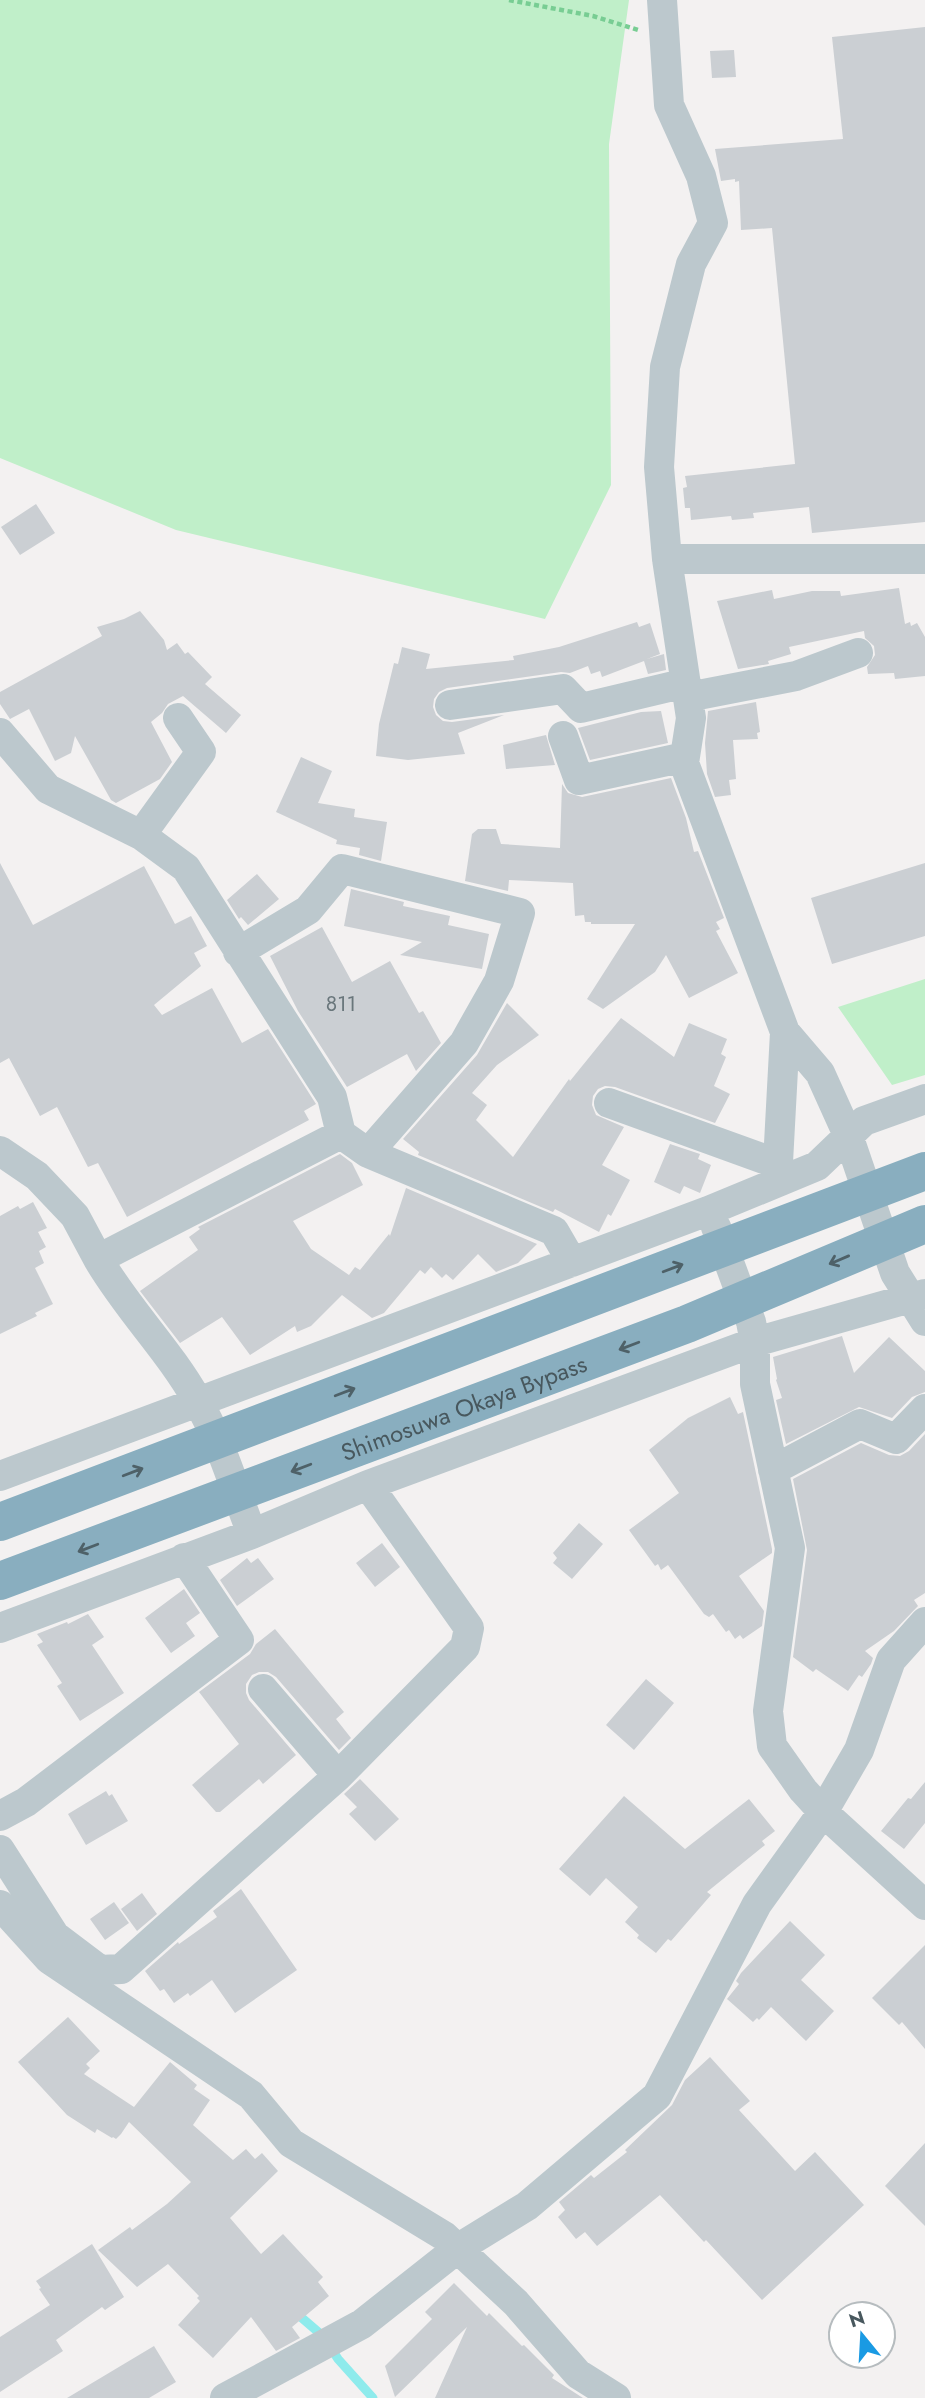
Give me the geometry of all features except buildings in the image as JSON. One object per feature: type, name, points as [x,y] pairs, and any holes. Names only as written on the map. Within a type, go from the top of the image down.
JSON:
[{"type":"highway","points":[[0,1522],[925,1171]]},
{"type":"highway","name":"Shimosuwa Okaya Bypass","points":[[0,1581],[687,1324],[925,1224]]},
{"type":"street","points":[[0,1628],[184,1558],[248,1522],[368,1485],[753,1332],[921,1316],[895,1273],[848,1135],[820,1073],[785,1032],[684,763],[691,718],[667,559],[659,467],[665,367],[691,264],[713,223],[701,176],[669,105],[662,0]]},
{"type":"street","points":[[667,559],[925,559]]},
{"type":"street","points":[[450,705],[563,689],[581,708],[687,690],[796,676],[858,653]]},
{"type":"street","points":[[141,835],[201,752],[178,718]]},
{"type":"street","points":[[0,733],[48,789],[141,835],[186,868],[332,1097],[341,1133],[368,1153],[554,1231],[572,1262]]},
{"type":"street","points":[[563,736],[579,780],[685,757]]},
{"type":"street","points":[[238,952],[308,910],[342,869],[520,914],[499,981],[464,1043],[368,1153]]},
{"type":"street","points":[[777,1172],[785,1032]]},
{"type":"street","points":[[0,1476],[203,1411],[572,1262],[713,1222],[777,1172],[817,1166],[864,1121],[925,1099]]},
{"type":"street","points":[[609,1103],[777,1172]]},
{"type":"street","points":[[98,1259],[341,1133]]},
{"type":"street","points":[[0,1151],[37,1176],[75,1216],[113,1284],[183,1377],[203,1411],[248,1522]]},
{"type":"street","points":[[713,1222],[753,1332],[755,1384],[790,1548],[768,1710],[772,1746],[803,1790],[823,1812],[925,1905]]},
{"type":"street","points":[[773,1470],[860,1424],[896,1439],[925,1409]]},
{"type":"street","points":[[0,1850],[52,1947],[100,1970],[121,1969],[338,1776],[465,1647],[469,1628],[368,1485]]},
{"type":"street","points":[[0,1816],[26,1802],[239,1640],[184,1558]]},
{"type":"street","points":[[225,2398],[362,2323],[457,2249],[527,2206],[657,2096],[757,1904],[823,1812],[859,1750],[891,1660],[925,1622]]},
{"type":"street","points":[[263,1689],[338,1776]]},
{"type":"street","points":[[0,1905],[52,1947],[251,2095],[290,2143],[444,2235],[516,2303],[578,2374],[616,2398]]},
{"type":"path","points":[[509,0],[593,16],[663,38]]},
{"type":"green space","points":[[0,0],[629,0],[609,144],[611,485],[545,619],[176,530],[0,458]]},
{"type":"green space","points":[[925,979],[925,1075],[892,1085],[838,1007]]},
{"type":"waterway","points":[[295,2312],[324,2337],[338,2359],[373,2398]]}]
